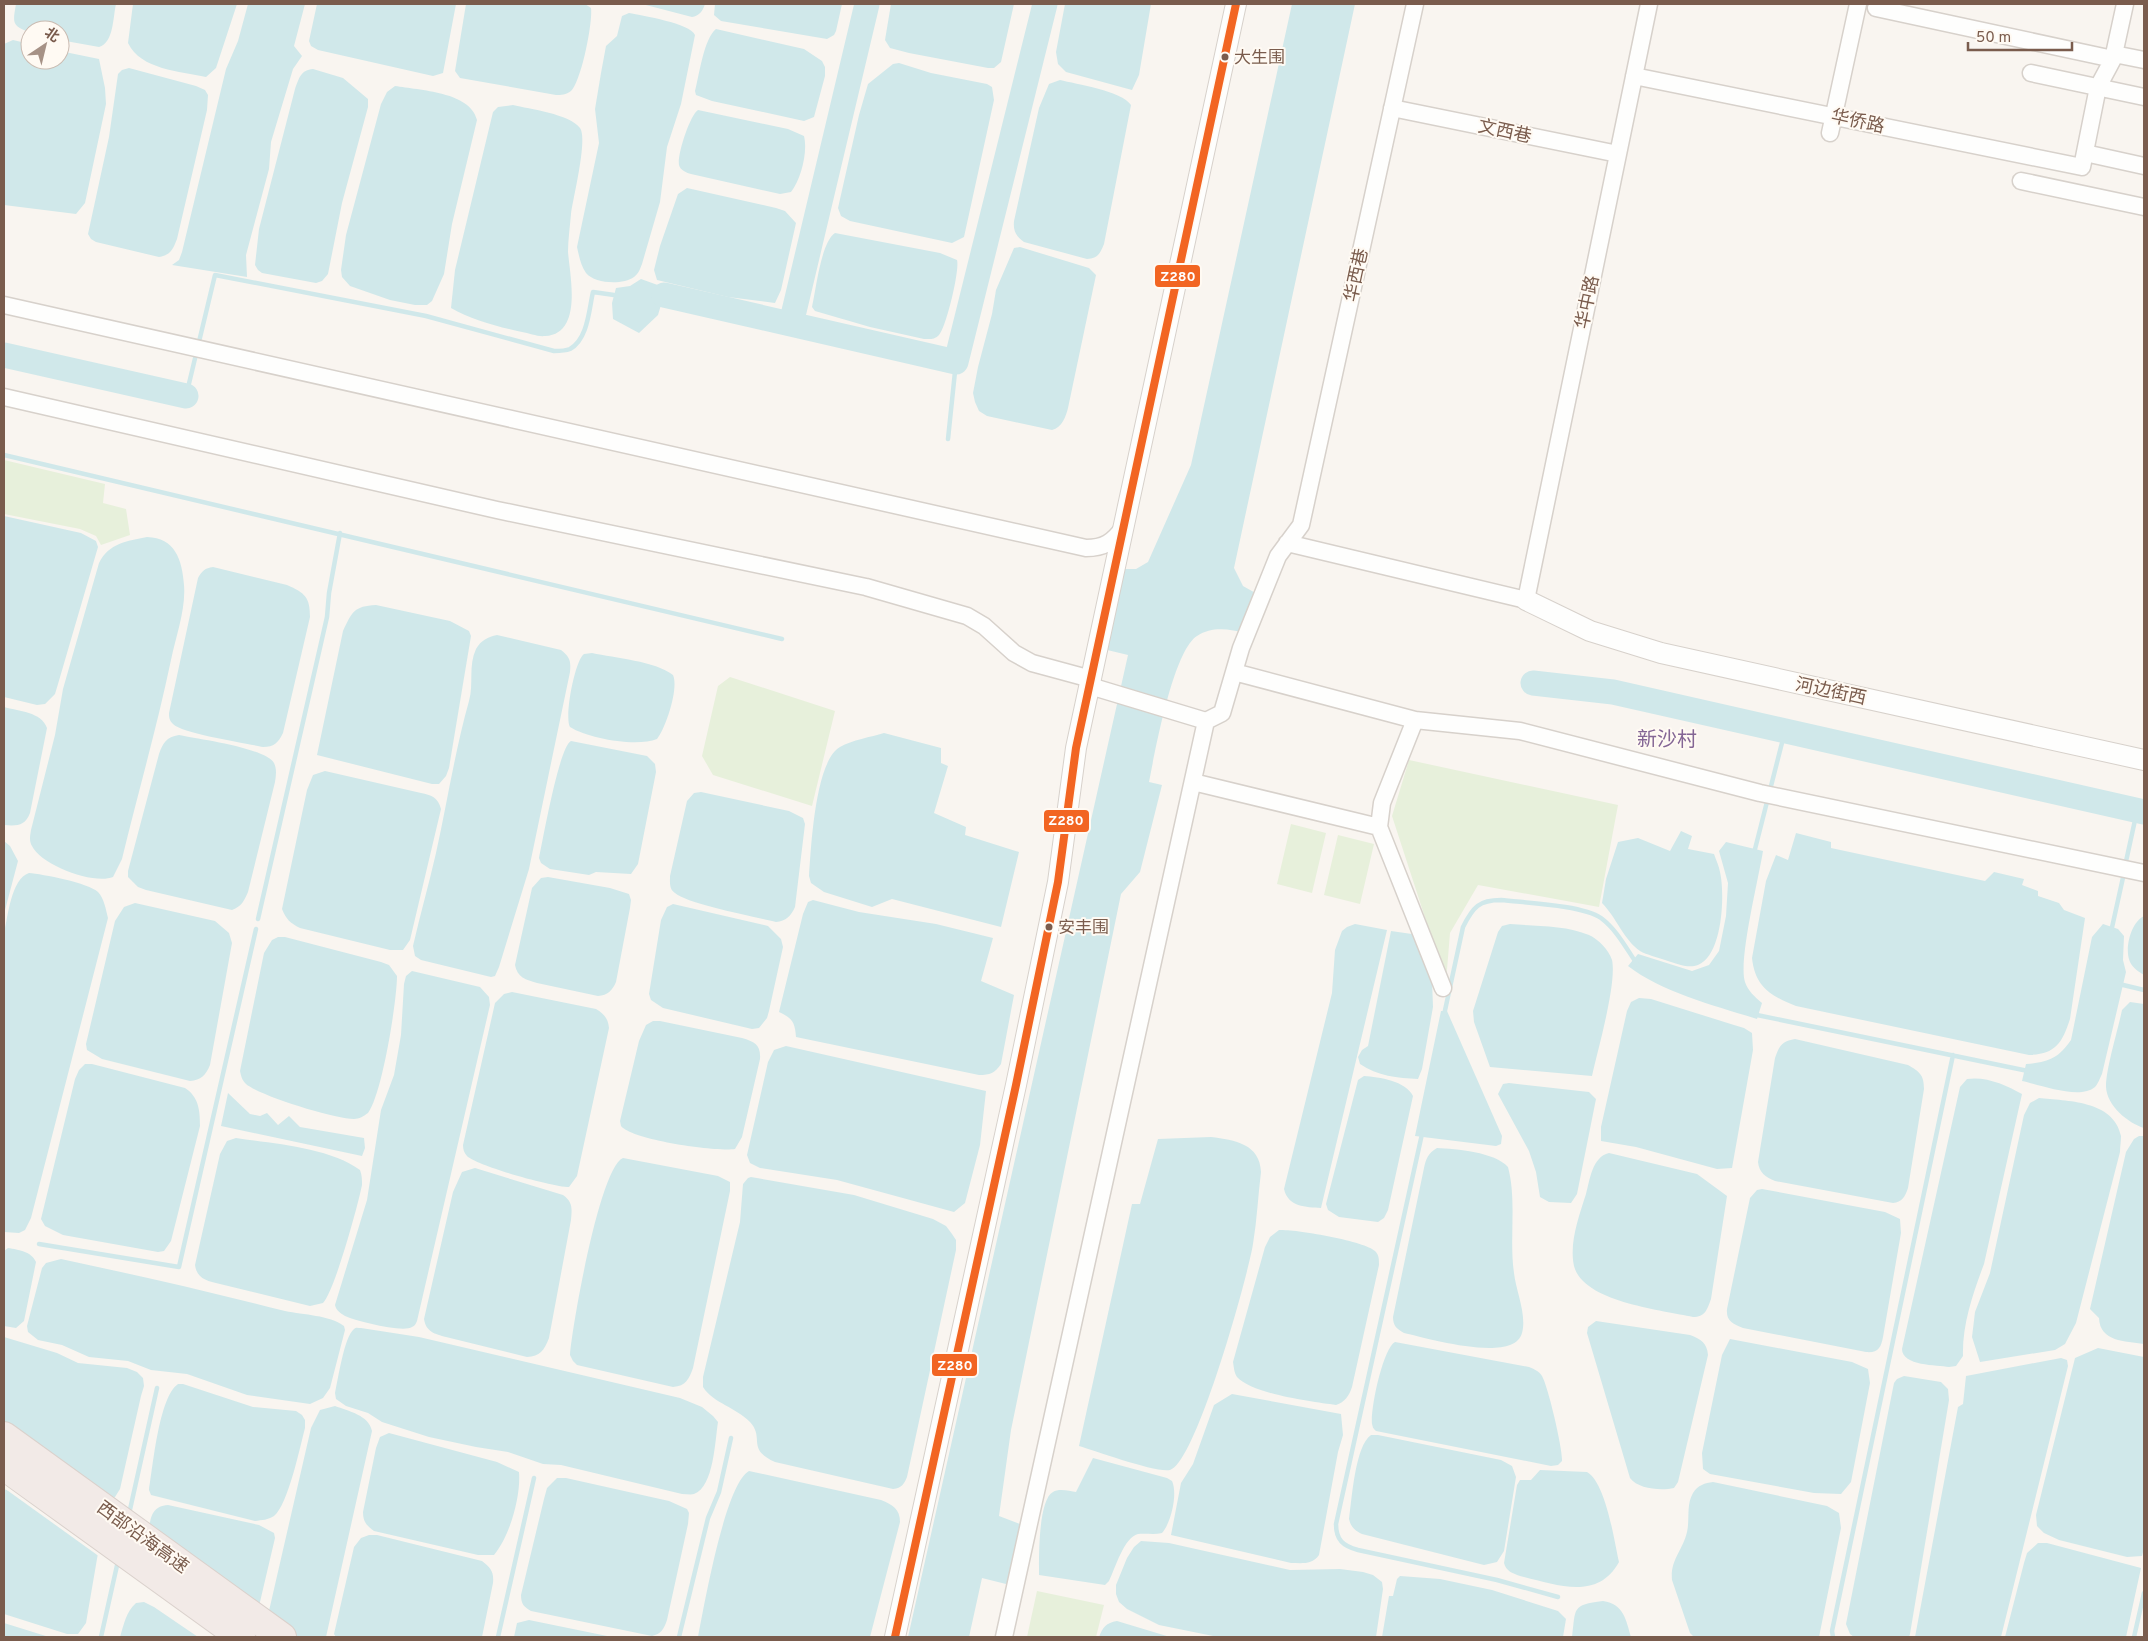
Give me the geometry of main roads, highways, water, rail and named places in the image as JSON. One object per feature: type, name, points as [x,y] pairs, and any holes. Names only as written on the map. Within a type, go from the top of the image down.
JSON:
[{"type":"highway","name":"西部沿海高速","points":[[4,1436],[282,1637]]},
{"type":"highway","name":"西部沿海高速","points":[[4,1466],[241,1637]]},
{"type":"water","points":[[16,4],[116,4],[110,35],[108,40],[99,47],[70,42],[70,20],[20,20],[20,28],[16,25],[14,19]]},
{"type":"water","points":[[133,4],[237,4],[216,68],[206,77],[162,68],[142,59],[128,43]]},
{"type":"water","points":[[248,4],[305,4],[294,46],[302,56],[293,69],[271,142],[269,169],[246,255],[247,277],[172,265],[179,260],[182,252],[226,69],[238,41]]},
{"type":"water","points":[[317,4],[456,4],[443,73],[433,76],[318,50],[311,46],[309,41]]},
{"type":"water","points":[[466,4],[585,4],[591,8],[586,52],[579,76],[571,91],[556,95],[460,78],[455,71]]},
{"type":"water","points":[[642,4],[705,4],[697,16],[692,17]]},
{"type":"water","points":[[715,4],[842,4],[836,31],[834,35],[827,39],[721,21],[714,15]]},
{"type":"water","points":[[891,4],[1014,4],[1001,62],[994,68],[988,68],[890,48],[885,40]]},
{"type":"water","points":[[1065,4],[1151,4],[1139,75],[1132,90],[1066,72],[1058,64],[1056,52]]},
{"type":"water","points":[[1292,4],[1355,4],[1234,568],[1243,586],[1259,595],[1246,633],[1227,630],[1209,631],[1197,636],[1188,645],[1180,661],[1166,703],[1149,782],[1162,785],[1140,872],[1121,894],[1011,1430],[999,1516],[1025,1526],[1010,1585],[982,1578],[969,1637],[908,1637],[1128,655],[1099,648],[1116,569],[1136,569],[1148,562],[1191,465]]},
{"type":"water","points":[[629,13],[685,27],[695,35],[681,104],[667,147],[660,202],[642,264],[634,277],[629,280],[609,282],[590,277],[586,273],[581,264],[577,247],[599,143],[595,109],[606,46],[617,36],[622,16]]},
{"type":"water","points":[[716,29],[804,49],[822,61],[825,67],[825,76],[814,117],[804,121],[712,101],[696,95],[695,91],[705,49],[708,40]]},
{"type":"water","points":[[13,40],[20,42],[20,70],[70,70],[70,53],[99,59],[106,104],[85,203],[76,214],[4,205],[4,44]]},
{"type":"water","points":[[899,63],[931,73],[987,84],[992,87],[994,100],[964,237],[952,243],[850,221],[841,216],[838,208],[868,84],[893,64]]},
{"type":"water","points":[[129,68],[196,86],[205,90],[208,95],[207,110],[177,239],[171,251],[159,257],[96,242],[88,234],[109,137],[118,74],[122,70]]},
{"type":"water","points":[[313,69],[343,78],[368,99],[368,107],[342,203],[328,274],[322,281],[316,283],[262,273],[255,265],[259,229],[295,89],[303,73]]},
{"type":"water","points":[[1060,80],[1109,92],[1126,100],[1131,105],[1104,244],[1098,255],[1094,258],[1087,259],[1024,242],[1017,235],[1014,228],[1039,108],[1049,84]]},
{"type":"water","points":[[395,86],[430,91],[455,98],[465,103],[473,111],[477,120],[452,224],[444,274],[432,301],[427,305],[415,305],[390,300],[350,286],[342,277],[341,270],[346,235],[381,104],[387,92]]},
{"type":"water","points":[[513,105],[568,119],[580,128],[582,134],[581,156],[568,243],[572,289],[570,315],[565,325],[557,333],[545,336],[485,323],[451,308],[455,270],[493,112],[498,107]]},
{"type":"water","points":[[698,110],[788,129],[804,136],[803,165],[795,187],[791,192],[780,194],[691,174],[682,170],[679,160],[682,145],[691,119]]},
{"type":"water","points":[[687,188],[776,208],[785,211],[796,223],[781,290],[775,303],[728,297],[657,280],[654,270],[660,246],[678,194]]},
{"type":"water","points":[[835,233],[940,253],[957,260],[952,299],[939,335],[934,338],[924,339],[870,327],[815,311],[812,307],[820,267],[826,246]]},
{"type":"water","points":[[1020,247],[1089,268],[1096,275],[1067,411],[1061,424],[1052,430],[987,416],[979,411],[973,393],[996,290],[1014,248]]},
{"type":"water","points":[[641,279],[666,288],[658,315],[639,333],[613,319],[612,303],[616,288],[630,286]]},
{"type":"water","points":[[4,516],[81,533],[96,541],[98,547],[55,694],[45,704],[37,705],[4,697]]},
{"type":"water","points":[[147,537],[164,541],[179,559],[184,585],[182,613],[160,710],[122,859],[113,877],[104,879],[81,876],[57,866],[37,853],[30,840],[31,832],[55,735],[63,689],[99,563],[103,556],[113,547]]},
{"type":"water","points":[[213,567],[287,585],[302,593],[309,605],[310,617],[283,733],[277,742],[270,746],[263,747],[189,731],[173,724],[170,718],[169,713],[198,578],[204,570]]},
{"type":"water","points":[[376,605],[450,621],[469,631],[471,636],[449,768],[446,776],[439,784],[432,784],[317,755],[343,631],[355,611],[363,607]]},
{"type":"water","points":[[497,635],[561,650],[568,657],[570,672],[529,869],[499,967],[495,976],[491,977],[421,960],[415,956],[413,946],[436,853],[470,695],[474,655],[482,641]]},
{"type":"water","points":[[592,653],[646,663],[673,675],[674,689],[671,708],[661,734],[657,739],[638,742],[613,741],[589,735],[570,727],[568,712],[574,677],[584,654]]},
{"type":"water","points":[[4,707],[35,715],[47,728],[30,813],[23,823],[17,825],[4,825]]},
{"type":"water","points":[[884,733],[941,748],[941,763],[948,766],[934,813],[966,827],[965,835],[1019,852],[1001,927],[892,899],[872,907],[824,892],[811,883],[809,876],[813,827],[825,769],[832,755],[840,747]]},
{"type":"water","points":[[179,735],[258,753],[268,758],[275,765],[275,782],[248,892],[242,903],[232,910],[146,890],[138,887],[128,877],[159,754],[166,741],[171,737]]},
{"type":"water","points":[[571,741],[647,756],[655,764],[656,772],[638,864],[631,874],[596,872],[589,875],[550,869],[541,863],[539,858],[557,776],[566,747]]},
{"type":"water","points":[[325,771],[428,795],[434,797],[440,805],[441,809],[410,940],[403,950],[390,950],[300,928],[289,920],[282,909],[307,790],[313,775]]},
{"type":"water","points":[[701,792],[789,811],[803,818],[805,824],[795,907],[785,919],[776,922],[722,910],[682,897],[672,890],[670,876],[687,801],[694,793]]},
{"type":"water","points":[[1681,831],[1692,836],[1688,849],[1714,854],[1722,882],[1720,923],[1713,949],[1706,959],[1694,966],[1677,964],[1640,951],[1629,941],[1602,903],[1606,879],[1618,842],[1638,838],[1670,851]]},
{"type":"water","points":[[1796,833],[1831,842],[1831,848],[1985,881],[1994,872],[2024,879],[2022,885],[2038,891],[2038,896],[2059,903],[2064,910],[2085,918],[2070,1019],[2064,1035],[2056,1046],[2045,1052],[2029,1055],[1796,1006],[1772,994],[1757,976],[1752,958],[1766,881],[1776,855],[1788,860]]},
{"type":"water","points":[[4,841],[10,846],[18,861],[4,914]]},
{"type":"water","points":[[1726,842],[1763,851],[1744,956],[1745,982],[1754,996],[1762,1003],[1757,1019],[1673,991],[1641,975],[1628,966],[1638,954],[1692,971],[1709,965],[1719,951],[1726,916],[1728,883],[1719,851]]},
{"type":"water","points":[[29,873],[85,885],[93,889],[102,897],[108,918],[31,1218],[25,1230],[19,1233],[4,1232],[4,933],[14,890],[23,877]]},
{"type":"water","points":[[548,877],[610,888],[629,894],[631,900],[630,908],[616,982],[607,994],[598,996],[537,983],[520,975],[516,969],[515,965],[532,888],[541,878]]},
{"type":"water","points":[[813,900],[859,912],[936,924],[993,938],[981,981],[1014,995],[1001,1064],[997,1070],[989,1074],[979,1075],[796,1037],[792,1021],[779,1012],[803,914],[808,902]]},
{"type":"water","points":[[135,903],[215,921],[229,933],[232,943],[210,1065],[207,1072],[200,1078],[190,1081],[102,1059],[87,1050],[86,1044],[115,921],[124,907]]},
{"type":"water","points":[[673,904],[768,926],[781,939],[783,947],[769,1011],[767,1018],[759,1028],[752,1029],[663,1008],[651,1000],[649,994],[661,920],[667,907]]},
{"type":"water","points":[[2144,916],[2144,975],[2136,970],[2130,962],[2128,943],[2135,924]]},
{"type":"water","points":[[1355,924],[1387,930],[1321,1208],[1298,1205],[1289,1199],[1284,1189],[1332,993],[1335,950],[1342,931]]},
{"type":"water","points":[[1510,924],[1550,926],[1580,932],[1596,939],[1611,956],[1612,984],[1592,1076],[1490,1067],[1474,1022],[1473,1011],[1498,932],[1502,926]]},
{"type":"water","points":[[2103,924],[2118,929],[2124,936],[2123,960],[2126,972],[2102,1074],[2098,1083],[2088,1091],[2070,1092],[2022,1081],[2026,1064],[2046,1061],[2052,1058],[2062,1051],[2071,1040],[2092,937]]},
{"type":"water","points":[[1391,931],[1412,934],[1432,980],[1433,1007],[1422,1069],[1418,1079],[1381,1074],[1360,1064],[1358,1057],[1362,1050],[1368,1046]]},
{"type":"water","points":[[278,937],[285,937],[381,962],[389,965],[397,976],[392,1026],[378,1088],[368,1113],[361,1117],[354,1119],[344,1118],[298,1106],[254,1089],[246,1084],[242,1078],[240,1071],[264,953],[272,940]]},
{"type":"water","points":[[412,971],[480,987],[489,997],[490,1005],[417,1321],[412,1327],[399,1329],[379,1326],[345,1316],[340,1313],[335,1305],[367,1200],[381,1110],[394,1075],[401,1035],[404,984],[406,976]]},
{"type":"water","points":[[512,992],[596,1009],[608,1022],[609,1028],[577,1176],[569,1187],[548,1184],[499,1170],[474,1160],[467,1156],[464,1151],[463,1145],[495,1003],[504,994]]},
{"type":"water","points":[[1639,998],[1651,999],[1744,1028],[1752,1033],[1753,1050],[1732,1168],[1717,1169],[1636,1147],[1601,1141],[1601,1127],[1627,1011],[1631,1002]]},
{"type":"water","points":[[2130,1002],[2144,1004],[2144,1128],[2131,1122],[2119,1113],[2110,1101],[2106,1087],[2110,1060],[2122,1010]]},
{"type":"water","points":[[1441,1011],[1447,1011],[1502,1136],[1501,1144],[1496,1146],[1415,1136]]},
{"type":"water","points":[[653,1021],[742,1038],[754,1043],[758,1047],[760,1059],[742,1137],[735,1149],[711,1149],[675,1144],[641,1136],[621,1126],[620,1121],[639,1041],[646,1025]]},
{"type":"water","points":[[1795,1039],[1908,1065],[1920,1074],[1924,1089],[1908,1188],[1901,1200],[1893,1203],[1775,1181],[1761,1172],[1758,1162],[1775,1058],[1782,1045],[1787,1041]]},
{"type":"water","points":[[786,1046],[986,1091],[980,1145],[965,1203],[954,1212],[837,1180],[760,1168],[750,1163],[747,1155],[768,1062],[774,1050]]},
{"type":"water","points":[[85,1064],[92,1064],[185,1088],[196,1100],[200,1126],[171,1241],[164,1251],[158,1252],[63,1235],[45,1226],[41,1219],[75,1079],[79,1070]]},
{"type":"water","points":[[1364,1076],[1398,1083],[1410,1091],[1413,1096],[1388,1210],[1384,1218],[1378,1222],[1339,1217],[1328,1210],[1326,1204],[1358,1080]]},
{"type":"water","points":[[1967,1079],[1989,1080],[2022,1094],[1984,1264],[1966,1321],[1963,1356],[1956,1366],[1921,1364],[1908,1359],[1902,1349],[1960,1087]]},
{"type":"water","points":[[1509,1083],[1589,1092],[1596,1099],[1577,1194],[1571,1203],[1549,1202],[1540,1197],[1536,1172],[1529,1151],[1498,1094],[1503,1084]]},
{"type":"water","points":[[228,1093],[250,1114],[260,1116],[267,1113],[278,1125],[289,1116],[300,1127],[364,1138],[365,1148],[362,1156],[221,1126]]},
{"type":"water","points":[[2039,1098],[2088,1105],[2109,1115],[2117,1124],[2121,1136],[2120,1152],[2076,1323],[2065,1344],[2055,1350],[1980,1362],[1972,1337],[1975,1312],[1990,1273],[2024,1115],[2030,1103]]},
{"type":"water","points":[[2144,1136],[2144,1344],[2122,1341],[2109,1336],[2100,1326],[2099,1318],[2090,1309],[2126,1152],[2134,1139]]},
{"type":"water","points":[[1211,1137],[1245,1145],[1256,1155],[1260,1163],[1261,1172],[1254,1235],[1242,1292],[1206,1404],[1181,1460],[1170,1470],[1163,1470],[1140,1465],[1079,1446],[1132,1204],[1140,1204],[1158,1139]]},
{"type":"water","points":[[236,1138],[317,1151],[347,1162],[360,1170],[362,1185],[351,1228],[334,1282],[323,1303],[310,1306],[211,1282],[203,1279],[196,1270],[195,1265],[220,1154],[227,1141]]},
{"type":"water","points":[[1437,1148],[1464,1150],[1485,1155],[1502,1162],[1508,1167],[1513,1206],[1513,1260],[1523,1326],[1522,1333],[1516,1342],[1503,1347],[1487,1348],[1449,1343],[1404,1333],[1397,1329],[1394,1323],[1393,1317],[1425,1165],[1429,1154]]},
{"type":"water","points":[[1609,1153],[1697,1174],[1727,1196],[1711,1299],[1707,1310],[1700,1316],[1693,1317],[1625,1302],[1607,1296],[1592,1288],[1580,1278],[1574,1266],[1573,1257],[1576,1230],[1595,1164],[1603,1155]]},
{"type":"water","points":[[623,1158],[718,1176],[730,1182],[730,1191],[693,1368],[686,1381],[681,1385],[673,1387],[577,1365],[570,1355],[582,1282],[597,1217],[605,1188],[614,1168]]},
{"type":"water","points":[[475,1168],[563,1195],[570,1203],[572,1209],[549,1338],[543,1349],[535,1355],[527,1357],[442,1336],[429,1330],[425,1323],[424,1319],[453,1192],[462,1172]]},
{"type":"water","points":[[751,1177],[854,1195],[933,1219],[946,1226],[956,1240],[956,1250],[907,1477],[904,1484],[899,1488],[893,1489],[775,1462],[761,1453],[758,1448],[756,1433],[750,1422],[707,1393],[703,1387],[703,1377],[740,1222],[743,1184]]},
{"type":"water","points":[[1762,1189],[1885,1212],[1900,1219],[1901,1233],[1883,1337],[1880,1347],[1876,1351],[1866,1352],[1743,1328],[1729,1319],[1727,1309],[1750,1198],[1757,1190]]},
{"type":"water","points":[[1279,1230],[1314,1234],[1358,1243],[1375,1251],[1379,1259],[1352,1387],[1346,1398],[1336,1405],[1269,1393],[1245,1383],[1235,1373],[1233,1362],[1265,1247],[1270,1237]]},
{"type":"water","points":[[8,1248],[28,1253],[36,1262],[24,1321],[16,1328],[4,1326],[4,1251]]},
{"type":"water","points":[[61,1259],[285,1311],[324,1317],[338,1322],[344,1326],[345,1330],[330,1388],[323,1398],[310,1404],[247,1395],[187,1374],[151,1370],[128,1361],[89,1357],[62,1345],[38,1340],[28,1332],[27,1326],[42,1268],[46,1263]]},
{"type":"water","points":[[1596,1321],[1690,1335],[1705,1344],[1708,1355],[1678,1482],[1674,1488],[1644,1487],[1638,1485],[1630,1478],[1587,1333],[1588,1327]]},
{"type":"water","points":[[361,1328],[419,1337],[680,1398],[702,1407],[718,1422],[710,1473],[701,1490],[694,1494],[682,1494],[561,1465],[543,1464],[508,1452],[429,1437],[382,1422],[368,1413],[346,1406],[336,1399],[335,1393],[347,1341],[354,1329]]},
{"type":"water","points":[[4,1337],[57,1353],[78,1363],[127,1368],[137,1372],[143,1378],[144,1386],[120,1489],[115,1497],[109,1501],[4,1457]]},
{"type":"water","points":[[1730,1339],[1852,1362],[1868,1369],[1870,1383],[1851,1482],[1841,1494],[1814,1493],[1710,1474],[1703,1469],[1702,1453],[1722,1355]]},
{"type":"water","points":[[1395,1342],[1529,1367],[1538,1371],[1545,1382],[1551,1404],[1562,1461],[1558,1465],[1551,1466],[1376,1431],[1372,1424],[1375,1393],[1386,1355]]},
{"type":"water","points":[[2098,1348],[2144,1357],[2144,1548],[2142,1556],[2127,1557],[2059,1540],[2044,1533],[2037,1526],[2036,1515],[2075,1358]]},
{"type":"water","points":[[2061,1358],[2067,1360],[2068,1366],[2001,1637],[1915,1637],[1958,1407],[1963,1404],[1966,1376]]},
{"type":"water","points":[[1904,1376],[1941,1382],[1948,1389],[1949,1400],[1910,1634],[1909,1637],[1854,1637],[1850,1634],[1846,1624],[1894,1383],[1897,1379]]},
{"type":"water","points":[[178,1384],[253,1407],[296,1411],[302,1415],[305,1420],[305,1428],[297,1461],[284,1500],[274,1516],[255,1521],[151,1495],[149,1490],[158,1433],[166,1403],[171,1391]]},
{"type":"water","points":[[1232,1394],[1341,1414],[1343,1435],[1338,1452],[1319,1555],[1313,1560],[1306,1563],[1291,1563],[1171,1535],[1181,1483],[1193,1464],[1214,1405]]},
{"type":"water","points":[[335,1406],[362,1417],[367,1421],[372,1431],[326,1637],[263,1637],[311,1428],[320,1410]]},
{"type":"water","points":[[389,1433],[497,1462],[519,1472],[518,1492],[513,1515],[505,1537],[494,1555],[478,1555],[374,1531],[367,1525],[363,1512],[376,1448],[380,1437]]},
{"type":"water","points":[[1371,1435],[1501,1460],[1512,1466],[1516,1477],[1504,1551],[1497,1562],[1484,1565],[1362,1534],[1353,1528],[1349,1519],[1355,1474],[1361,1450]]},
{"type":"water","points":[[1093,1458],[1172,1481],[1174,1501],[1168,1522],[1162,1533],[1138,1534],[1128,1541],[1109,1581],[1105,1585],[1039,1575],[1040,1530],[1044,1506],[1048,1497],[1058,1490],[1076,1492]]},
{"type":"water","points":[[1540,1470],[1587,1472],[1594,1478],[1608,1513],[1619,1562],[1610,1574],[1599,1582],[1587,1586],[1561,1586],[1520,1576],[1506,1568],[1504,1563],[1517,1485],[1520,1480],[1531,1480]]},
{"type":"water","points":[[749,1471],[881,1500],[897,1511],[900,1522],[870,1637],[698,1637],[710,1575],[724,1521],[740,1481]]},
{"type":"water","points":[[557,1478],[566,1478],[669,1501],[687,1509],[689,1513],[688,1524],[667,1620],[658,1634],[652,1636],[531,1611],[523,1605],[521,1595],[544,1499],[547,1488]]},
{"type":"water","points":[[1713,1482],[1827,1506],[1839,1513],[1841,1528],[1819,1637],[1694,1637],[1690,1633],[1672,1580],[1672,1573],[1687,1532],[1689,1507],[1693,1493],[1699,1486]]},
{"type":"water","points":[[4,1489],[103,1524],[86,1623],[78,1634],[67,1634],[4,1614]]},
{"type":"water","points":[[168,1505],[259,1525],[274,1533],[275,1538],[252,1636],[149,1532],[151,1518],[155,1510]]},
{"type":"water","points":[[377,1535],[482,1561],[490,1568],[493,1583],[482,1637],[336,1637],[334,1634],[354,1547],[361,1538]]},
{"type":"water","points":[[1141,1541],[1169,1543],[1290,1570],[1340,1569],[1373,1575],[1382,1582],[1383,1589],[1376,1637],[1218,1637],[1159,1625],[1127,1609],[1119,1602],[1116,1594],[1116,1585],[1127,1558],[1134,1547]]},
{"type":"water","points":[[2038,1543],[2047,1543],[2141,1568],[2126,1637],[2005,1637],[2027,1553]]},
{"type":"water","points":[[1400,1576],[1440,1579],[1492,1590],[1558,1611],[1566,1619],[1563,1637],[1382,1637],[1389,1596],[1393,1596],[1397,1579]]},
{"type":"water","points":[[1603,1601],[1620,1609],[1631,1637],[1572,1637],[1577,1610],[1585,1604]]},
{"type":"water","points":[[144,1602],[198,1637],[120,1637],[130,1610],[136,1603]]},
{"type":"water","points":[[529,1620],[612,1637],[514,1637],[517,1623]]},
{"type":"water","points":[[1117,1621],[1170,1637],[1099,1637],[1105,1626]]},
{"type":"water","points":[[4,1623],[49,1637],[4,1637]]},
{"type":"waterway","points":[[791,324],[867,4]]},
{"type":"waterway","points":[[664,295],[956,362],[1045,4]]},
{"type":"waterway","points":[[186,396],[215,275],[426,316],[554,351],[570,349],[581,338],[587,323],[593,292],[614,295]]},
{"type":"waterway","points":[[4,355],[186,396]]},
{"type":"waterway","points":[[948,439],[956,362]]},
{"type":"waterway","points":[[4,455],[782,639]]},
{"type":"waterway","points":[[258,919],[327,617],[329,593],[340,533]]},
{"type":"waterway","points":[[1533,683],[1613,692],[2144,812]]},
{"type":"waterway","points":[[1754,853],[1785,731]]},
{"type":"waterway","points":[[2125,866],[2137,811]]},
{"type":"waterway","points":[[2111,932],[2124,873]]},
{"type":"waterway","points":[[1444,1015],[1463,927],[1470,914],[1487,901],[1501,900],[1553,905],[1592,914],[1601,918],[1612,928],[1637,964]]},
{"type":"waterway","points":[[39,1244],[179,1267],[256,929]]},
{"type":"waterway","points":[[2119,984],[2144,990]]},
{"type":"waterway","points":[[1752,1014],[2028,1071]]},
{"type":"waterway","points":[[1833,1637],[1832,1631],[1953,1055]]},
{"type":"waterway","points":[[1422,1134],[1336,1524],[1337,1534],[1344,1544],[1358,1550],[1497,1580],[1558,1597]]},
{"type":"waterway","points":[[129,1514],[157,1388]]},
{"type":"waterway","points":[[679,1637],[708,1518],[719,1492],[731,1438]]},
{"type":"waterway","points":[[498,1637],[534,1478]]},
{"type":"waterway","points":[[101,1637],[118,1561]]},
{"type":"waterway","points":[[2134,1637],[2144,1593]]},
{"type":"place","name":"大生围","points":[[1225,57]]},
{"type":"place","name":"安丰围","points":[[1049,927]]},
{"type":"district","name":"新沙村","points":[[1667,739]]}]
